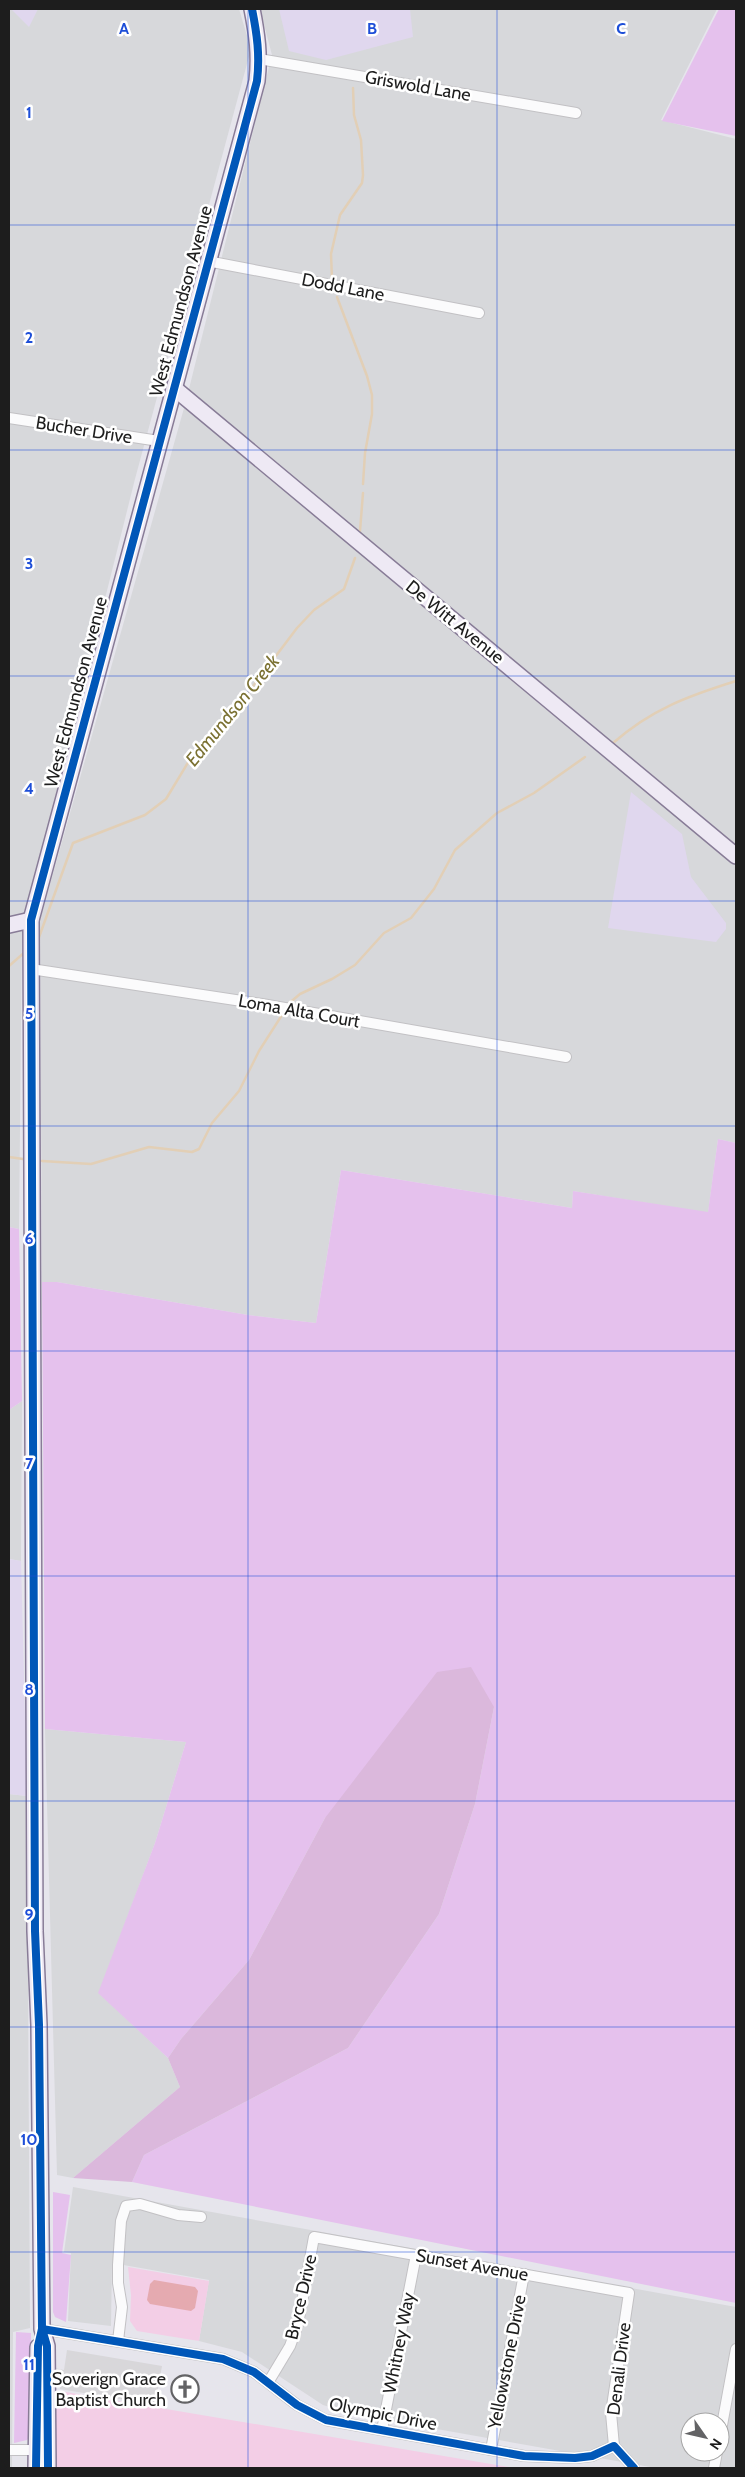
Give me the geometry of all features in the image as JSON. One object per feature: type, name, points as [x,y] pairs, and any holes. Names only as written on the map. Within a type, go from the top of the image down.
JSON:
[{"type":"street","name":"West Edmundson Avenue","points":[[36,2468],[38,2346],[42,2329],[34,1820],[31,920],[257,81],[259,59],[252,9]]},
{"type":"street","name":"Griswold Lane","points":[[259,59],[576,113]]},
{"type":"street","name":"Dodd Lane","points":[[207,261],[479,313]]},
{"type":"street","name":"De Witt Avenue","points":[[174,388],[736,856]]},
{"type":"street","name":"Bucher Drive","points":[[9,418],[159,442]]},
{"type":"street","points":[[9,925],[31,920]]},
{"type":"street","name":"Loma Alta Court","points":[[31,969],[262,1004],[566,1057]]},
{"type":"street","points":[[118,2340],[122,2307],[118,2283],[118,2265],[121,2221],[126,2206],[140,2204],[178,2215],[201,2217]]},
{"type":"street","name":"Sunset Avenue","points":[[314,2237],[629,2293]]},
{"type":"street","name":"Bryce Drive","points":[[269,2382],[290,2346],[298,2324],[314,2237]]},
{"type":"street","name":"Whitney Way","points":[[382,2430],[416,2255]]},
{"type":"street","name":"Yellowstone Drive","points":[[490,2450],[524,2274]]},
{"type":"street","name":"Denali Drive","points":[[614,2446],[611,2413],[629,2293]]},
{"type":"street","name":"West Edmundson Avenue","points":[[42,2329],[47,2346],[48,2468]]},
{"type":"street","name":"Olympic Drive","points":[[42,2329],[118,2340],[224,2359],[254,2372],[297,2405],[318,2417],[524,2456],[575,2458],[592,2456],[614,2446]]},
{"type":"street","points":[[724,2412],[736,2349]]},
{"type":"street","points":[[614,2446],[634,2468]]},
{"type":"street","points":[[9,2450],[36,2450],[41,2453],[42,2468]]},
{"type":"shaded area","points":[[9,9],[239,9],[251,49],[135,479],[22,930],[19,1229],[9,1227]]},
{"type":"shaded area","points":[[11,9],[38,9],[29,27]]},
{"type":"shaded area","points":[[260,9],[717,9],[661,120],[736,139],[736,1143],[718,1139],[708,1213],[573,1191],[572,1208],[341,1170],[316,1323],[248,1315],[57,1282],[42,1282],[40,920],[186,401],[272,55]]},
{"type":"shaded area","points":[[279,9],[410,9],[413,37],[326,60],[289,51]]},
{"type":"shaded area","points":[[719,9],[736,9],[736,136],[662,121]]},
{"type":"shaded area","points":[[631,792],[682,834],[691,877],[726,923],[726,929],[716,942],[608,928]]},
{"type":"shaded area","points":[[718,1139],[736,1143],[736,2303],[132,2182],[144,2155],[348,2048],[439,1914],[475,1804],[494,1707],[325,1818],[249,1960],[181,2039],[168,2058],[98,1993],[155,1843],[186,1742],[45,1729],[42,1282],[57,1282],[248,1315],[316,1323],[341,1170],[572,1208],[573,1191],[708,1212]]},
{"type":"shaded area","points":[[9,1227],[19,1229],[22,1401],[9,1410]]},
{"type":"shaded area","points":[[22,1401],[21,1561],[9,1559],[9,1410]]},
{"type":"shaded area","points":[[9,1559],[21,1561],[27,1796],[9,1794]]},
{"type":"shaded area","points":[[471,1667],[494,1707],[475,1804],[439,1914],[348,2048],[144,2155],[132,2182],[73,2178],[180,2087],[168,2058],[181,2039],[249,1960],[325,1818],[437,1672]]},
{"type":"shaded area","points":[[45,1729],[186,1742],[155,1843],[99,1993],[168,2058],[180,2087],[73,2178],[57,2175]]},
{"type":"shaded area","points":[[9,1794],[27,1796],[30,2328],[13,2332],[12,2468],[9,2468]]},
{"type":"shaded area","points":[[73,2187],[736,2307],[736,2468],[656,2468],[352,2414],[323,2405],[242,2352],[199,2341],[209,2280],[112,2263],[111,2326],[68,2321],[71,2253],[64,2252]]},
{"type":"shaded area","points":[[53,2192],[70,2195],[62,2253],[71,2255],[66,2322],[55,2317],[53,2312]]},
{"type":"shaded area","points":[[128,2267],[209,2281],[199,2341],[137,2331],[130,2321],[131,2295]]},
{"type":"shaded area","points":[[154,2280],[195,2287],[198,2291],[195,2308],[191,2311],[150,2304],[147,2300],[150,2284]]},
{"type":"shaded area","points":[[16,2332],[31,2333],[31,2432],[27,2440],[14,2443]]},
{"type":"shaded area","points":[[67,2350],[162,2366],[155,2405],[60,2389],[62,2381],[55,2379],[54,2368],[64,2370]]},
{"type":"shaded area","points":[[54,2390],[515,2468],[55,2468]]},
{"type":"waterway","name":"Edmundson Creek","points":[[332,279],[331,254],[340,215],[362,183],[363,175],[361,140],[354,115],[353,88]]},
{"type":"waterway","name":"Edmundson Creek","points":[[337,297],[367,376],[372,395],[372,414],[365,453],[363,484]]},
{"type":"waterway","name":"Edmundson Creek","points":[[360,531],[363,493]]},
{"type":"waterway","name":"Edmundson Creek","points":[[38,940],[73,843],[145,815],[166,799],[195,751],[238,706],[297,628],[314,610],[344,589],[355,558]]},
{"type":"waterway","points":[[613,743],[656,712],[686,698],[736,681]]},
{"type":"waterway","points":[[287,1005],[300,994],[332,979],[355,965],[384,933],[411,918],[434,889],[455,850],[497,813],[534,793],[585,757]]},
{"type":"waterway","name":"Edmundson Creek","points":[[9,966],[25,952]]},
{"type":"waterway","points":[[42,1161],[91,1164],[149,1147],[192,1152],[199,1149],[212,1123],[239,1091],[259,1051],[282,1015]]},
{"type":"waterway","points":[[9,1157],[23,1159]]},
{"type":"cycle path","points":[[48,2468],[47,2346],[42,2329],[39,2025],[35,1931],[31,920],[257,81],[258,45],[252,9]]},
{"type":"cycle path","points":[[42,2329],[223,2359],[254,2372],[297,2405],[326,2420],[524,2456],[575,2458],[592,2456],[614,2446],[634,2468]]},
{"type":"cycle path","points":[[36,2468],[38,2346],[42,2329]]},
{"type":"place","name":"Soverign Grace Baptist Church","points":[[185,2389]]}]
